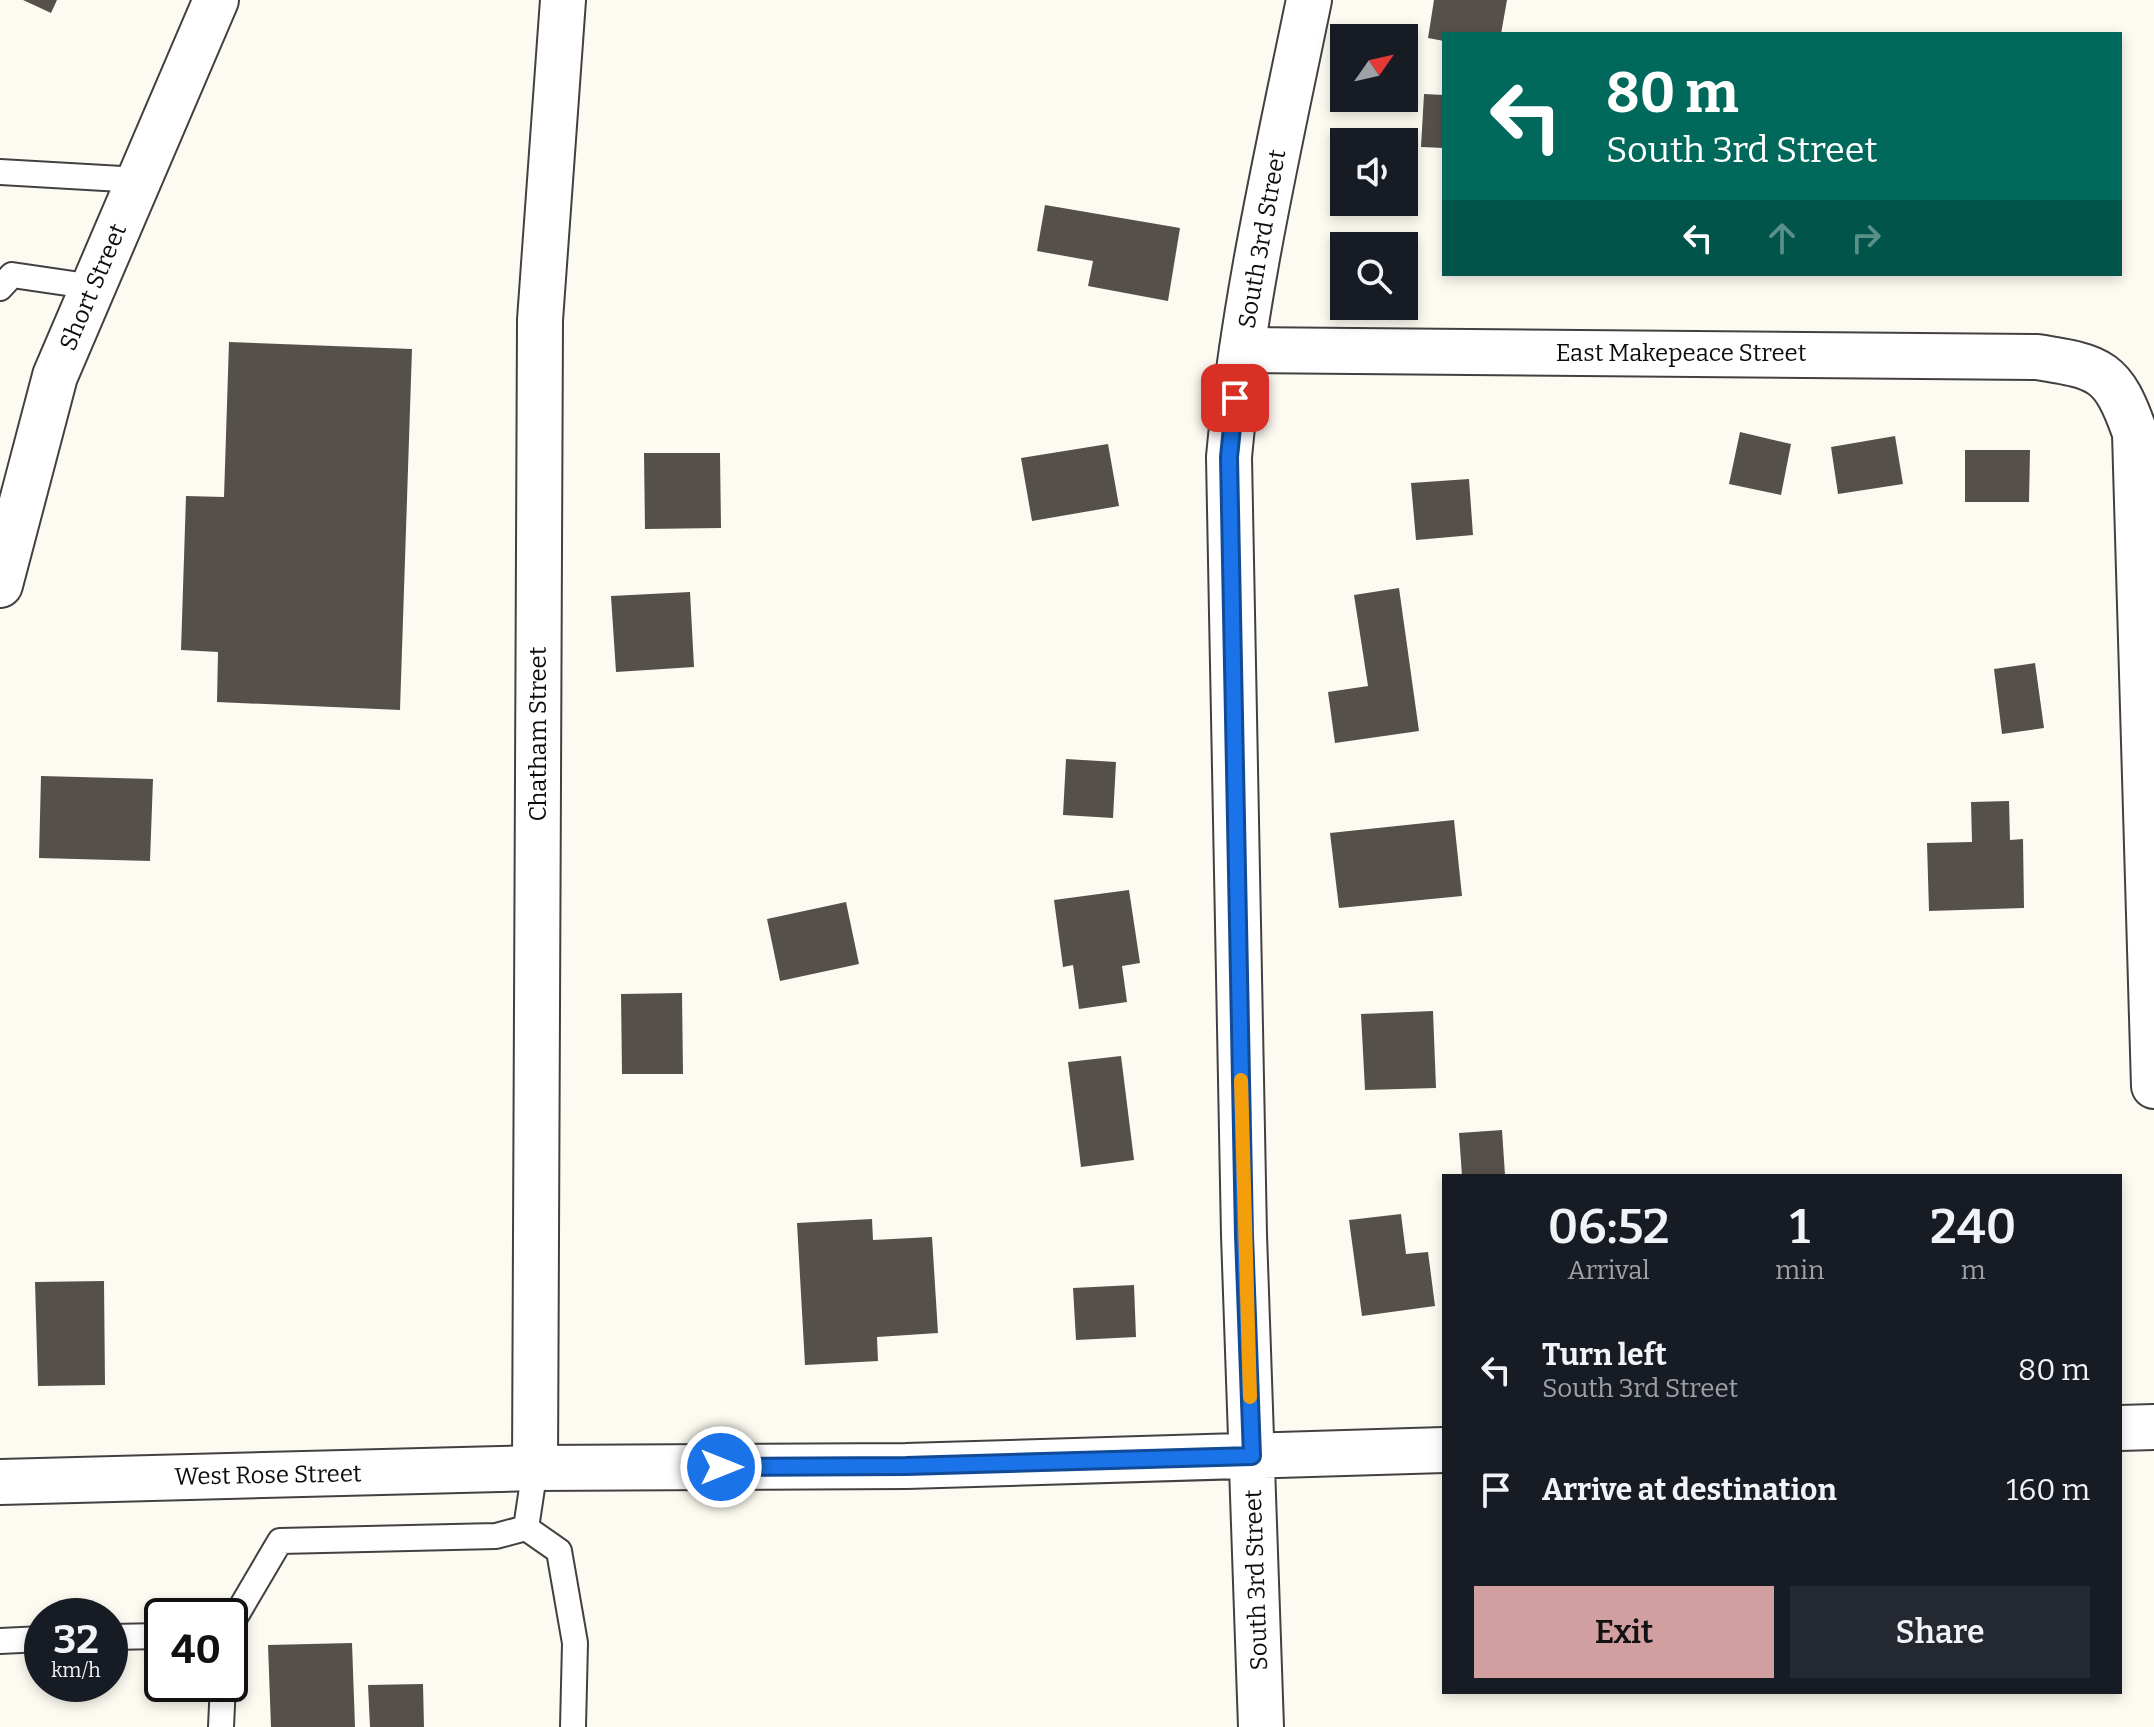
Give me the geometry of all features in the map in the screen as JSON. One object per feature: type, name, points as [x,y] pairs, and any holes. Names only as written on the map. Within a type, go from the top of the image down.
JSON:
[{"type":"street","name":"Short Street","points":[[0,585],[55,376],[216,0]]},
{"type":"street","name":"Chatham Street","points":[[535,1468],[540,320],[563,0]]},
{"type":"street","name":"South 3rd Street","points":[[1261,1727],[1244,1219],[1229,457],[1259,246],[1309,0]]},
{"type":"street","name":"East Makepeace Street","points":[[1242,350],[2037,357],[2087,365],[2112,384],[2122,395],[2135,433],[2154,1086]]},
{"type":"street","points":[[2122,1428],[2154,1427]]},
{"type":"street","name":"West Rose Street","points":[[0,1482],[535,1468],[906,1466],[1442,1450]]},
{"type":"lane","points":[[0,172],[139,180]]},
{"type":"lane","points":[[4,279],[94,287]]},
{"type":"lane","points":[[526,1528],[535,1468]]},
{"type":"lane","points":[[246,1598],[280,1541],[496,1536],[526,1528],[559,1551],[575,1643],[573,1727]]},
{"type":"lane","points":[[0,1641],[24,1640]]},
{"type":"lane","points":[[221,1727],[222,1702]]},
{"type":"building","points":[[23,0],[57,0],[51,13]]},
{"type":"building","points":[[1434,0],[1507,0],[1501,32],[1442,32],[1442,41],[1428,38]]},
{"type":"building","points":[[1424,94],[1442,95],[1442,148],[1421,147]]},
{"type":"building","points":[[1045,205],[1180,228],[1168,301],[1088,286],[1093,261],[1037,251]]},
{"type":"building","points":[[229,342],[412,349],[400,710],[217,702],[218,652],[181,650],[186,496],[224,497]]},
{"type":"building","points":[[1740,432],[1791,444],[1781,495],[1729,484]]},
{"type":"building","points":[[1895,436],[1903,484],[1838,494],[1831,447]]},
{"type":"building","points":[[1108,444],[1119,506],[1032,521],[1021,458]]},
{"type":"building","points":[[1965,450],[2030,450],[2029,502],[1965,502]]},
{"type":"building","points":[[644,453],[720,453],[721,528],[645,529]]},
{"type":"building","points":[[1469,479],[1473,535],[1416,540],[1411,483]]},
{"type":"building","points":[[1399,588],[1419,731],[1335,743],[1328,692],[1368,686],[1354,595]]},
{"type":"building","points":[[690,592],[694,667],[616,672],[611,596]]},
{"type":"building","points":[[2035,663],[2044,728],[2002,734],[1994,669]]},
{"type":"building","points":[[1066,759],[1116,762],[1113,818],[1063,815]]},
{"type":"building","points":[[41,776],[153,779],[150,861],[39,858]]},
{"type":"building","points":[[2009,801],[2010,840],[2023,839],[2024,908],[1929,911],[1927,843],[1972,842],[1971,802]]},
{"type":"building","points":[[1454,820],[1462,896],[1339,908],[1330,833]]},
{"type":"building","points":[[1129,890],[1140,963],[1122,966],[1127,1002],[1079,1009],[1073,965],[1063,967],[1054,900]]},
{"type":"building","points":[[846,902],[859,964],[780,981],[767,919]]},
{"type":"building","points":[[682,993],[683,1074],[622,1074],[621,994]]},
{"type":"building","points":[[1433,1011],[1436,1088],[1365,1090],[1361,1014]]},
{"type":"building","points":[[1121,1056],[1134,1160],[1081,1167],[1068,1062]]},
{"type":"building","points":[[1502,1130],[1505,1174],[1462,1174],[1459,1133]]},
{"type":"building","points":[[1401,1214],[1406,1254],[1428,1252],[1435,1306],[1362,1316],[1349,1220]]},
{"type":"building","points":[[872,1219],[873,1240],[932,1237],[938,1333],[877,1337],[878,1361],[805,1365],[797,1223]]},
{"type":"building","points":[[104,1281],[105,1385],[38,1386],[35,1282]]},
{"type":"building","points":[[1134,1285],[1136,1337],[1076,1340],[1073,1288]]},
{"type":"building","points":[[352,1643],[355,1727],[271,1727],[268,1645]]},
{"type":"building","points":[[423,1684],[424,1727],[370,1727],[368,1685]]},
{"type":"slow traffic","points":[[1241,1080],[1250,1397]]},
{"type":"route","points":[[721,1467],[906,1466],[1252,1456],[1244,1235],[1229,457],[1235,398]]}]
